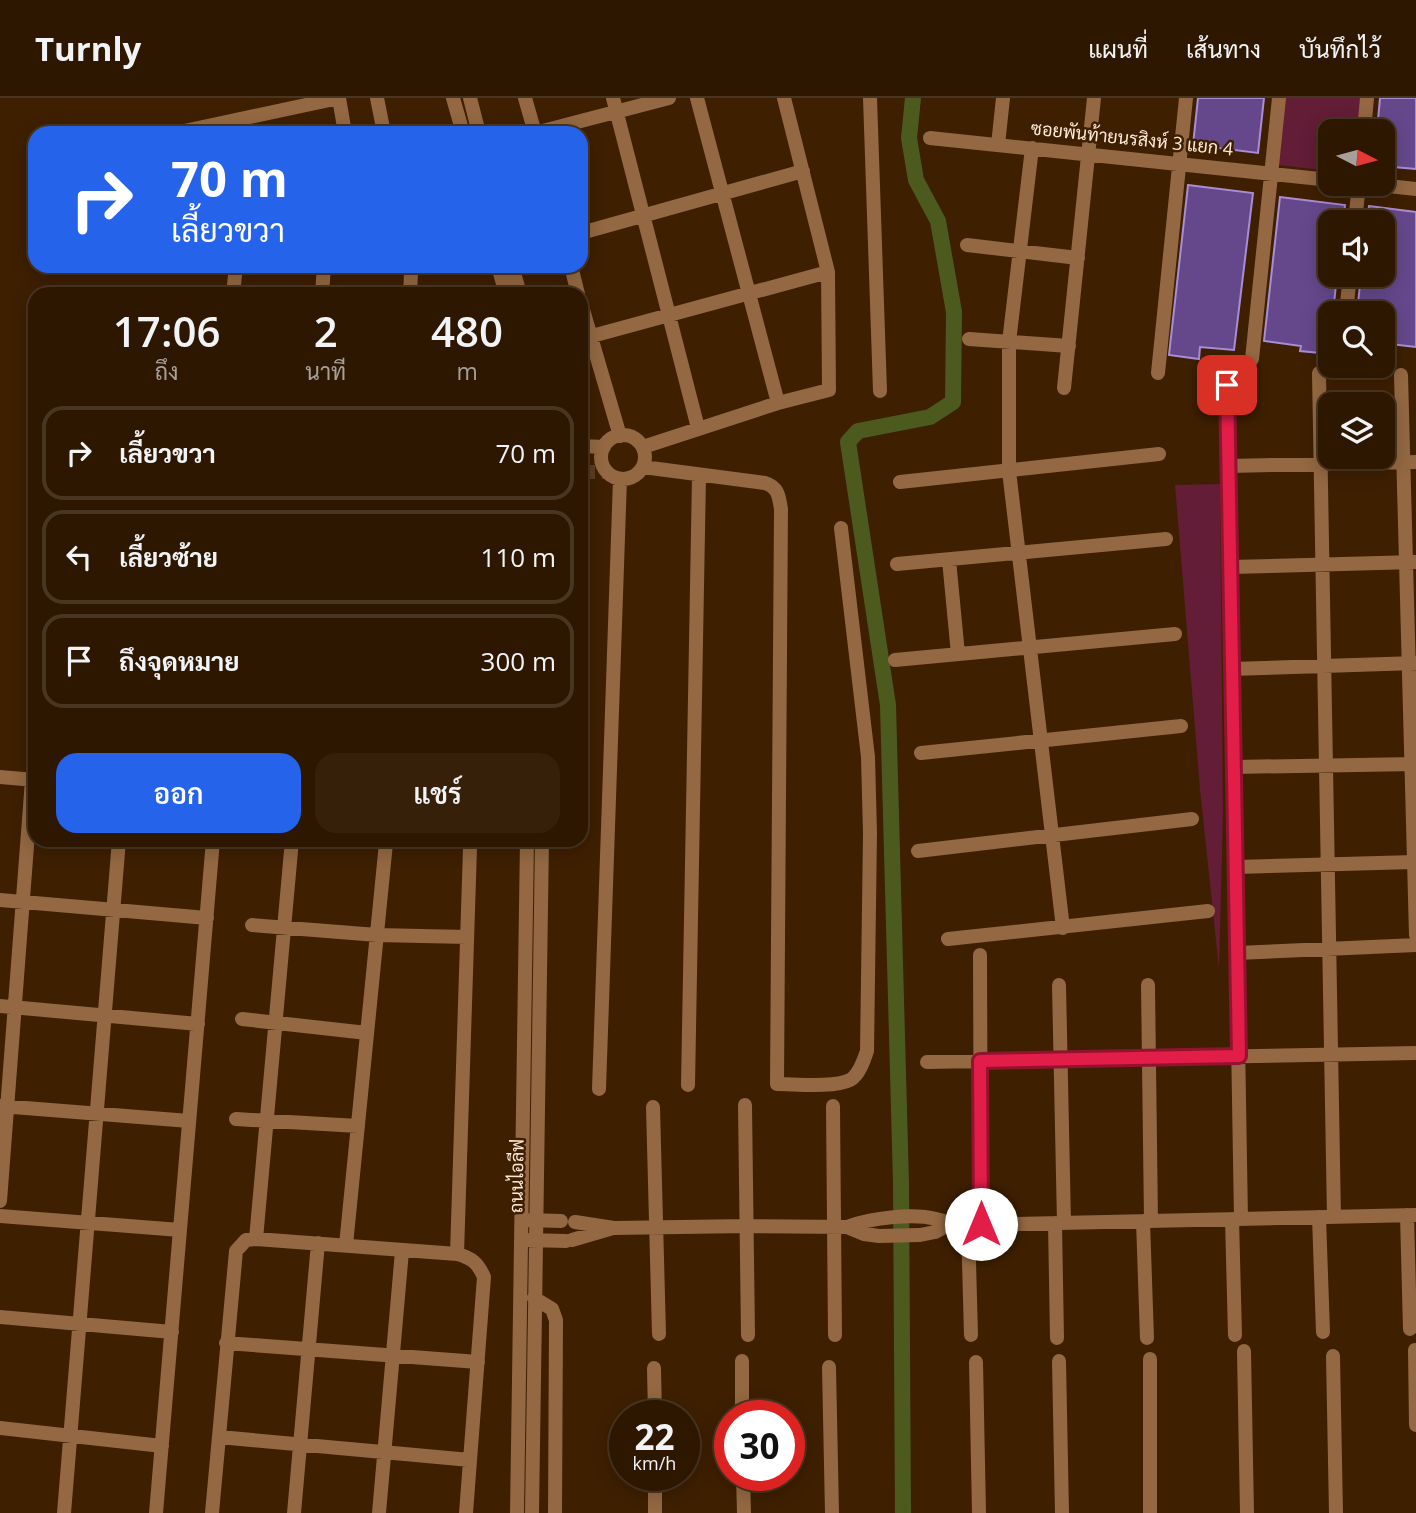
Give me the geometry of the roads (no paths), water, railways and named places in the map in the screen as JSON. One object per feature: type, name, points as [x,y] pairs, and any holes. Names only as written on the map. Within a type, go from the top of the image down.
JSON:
[{"type":"street","points":[[208,126],[339,98],[344,126]]},
{"type":"street","points":[[377,98],[383,126]]},
{"type":"street","points":[[453,98],[461,126]]},
{"type":"street","points":[[470,98],[477,126]]},
{"type":"street","points":[[525,98],[533,126]]},
{"type":"street","points":[[555,126],[615,105],[669,98]]},
{"type":"street","points":[[697,98],[778,403]]},
{"type":"street","points":[[643,447],[778,403],[829,390],[828,272],[784,98]]},
{"type":"street","points":[[870,98],[880,391]]},
{"type":"street","points":[[998,145],[1003,98]]},
{"type":"street","points":[[1065,388],[1094,98]]},
{"type":"street","points":[[1158,373],[1186,98]]},
{"type":"street","points":[[1252,359],[1279,98]]},
{"type":"street","points":[[1365,119],[1367,98]]},
{"type":"street","points":[[615,105],[698,428]]},
{"type":"street","name":"ซอยพันท้ายนรสิงห์ 3 แยก 4","points":[[930,138],[1318,179]]},
{"type":"street","points":[[1032,148],[1009,342],[1009,471],[1063,928]]},
{"type":"street","points":[[588,231],[803,171]]},
{"type":"street","points":[[1395,187],[1416,189]]},
{"type":"street","points":[[967,245],[1078,258]]},
{"type":"street","points":[[588,337],[828,272]]},
{"type":"street","points":[[410,287],[411,273]]},
{"type":"street","points":[[969,339],[1069,346]]},
{"type":"street","points":[[588,344],[620,436]]},
{"type":"street","points":[[1401,375],[1410,462],[1416,935]]},
{"type":"street","points":[[1227,385],[1239,1056],[1235,1335]]},
{"type":"street","points":[[613,438],[633,438],[643,447],[643,467],[633,477],[613,477],[604,467],[604,447],[613,438]]},
{"type":"street","points":[[588,446],[604,447]]},
{"type":"street","points":[[900,482],[1159,454]]},
{"type":"street","points":[[1229,467],[1318,464]]},
{"type":"street","points":[[643,467],[773,485],[779,493],[776,1084],[830,1083],[851,1079],[860,1069],[867,1051],[870,833],[868,757],[841,528]]},
{"type":"street","points":[[1320,469],[1331,1054],[1323,1332]]},
{"type":"street","points":[[688,1085],[699,476]]},
{"type":"street","points":[[599,1089],[620,479]]},
{"type":"street","points":[[897,564],[1166,539]]},
{"type":"street","points":[[949,560],[958,654]]},
{"type":"street","points":[[1231,567],[1411,562]]},
{"type":"street","points":[[895,660],[1175,634]]},
{"type":"street","points":[[1232,669],[1413,663]]},
{"type":"street","points":[[921,753],[1181,726]]},
{"type":"street","points":[[1234,767],[1414,764]]},
{"type":"street","points":[[0,777],[28,779]]},
{"type":"street","points":[[918,851],[1192,819]]},
{"type":"street","points":[[0,1201],[8,1006],[28,847]]},
{"type":"street","points":[[64,1513],[118,847]]},
{"type":"street","points":[[156,1513],[212,847]]},
{"type":"street","points":[[256,1239],[291,847]]},
{"type":"street","points":[[346,1245],[386,847]]},
{"type":"street","name":"ถนนไอลีฟ","points":[[517,1513],[528,1240],[527,847]]},
{"type":"street","name":"ถนนไอลีฟ","points":[[528,1220],[542,847]]},
{"type":"street","points":[[457,1254],[470,848]]},
{"type":"street","points":[[1236,867],[1414,862]]},
{"type":"street","points":[[0,900],[207,918]]},
{"type":"street","points":[[948,939],[1208,911]]},
{"type":"street","points":[[252,925],[377,935],[467,937]]},
{"type":"street","points":[[1237,953],[1416,944]]},
{"type":"street","points":[[971,1335],[980,1061],[980,955]]},
{"type":"street","points":[[1057,1338],[1059,985]]},
{"type":"street","points":[[1147,1338],[1148,985]]},
{"type":"street","points":[[8,1006],[198,1024]]},
{"type":"street","points":[[242,1019],[367,1033]]},
{"type":"street","points":[[927,1062],[1416,1053]]},
{"type":"street","points":[[745,1105],[748,1335]]},
{"type":"street","points":[[834,1106],[841,1227],[835,1335]]},
{"type":"street","points":[[4,1107],[190,1121]]},
{"type":"street","points":[[653,1107],[654,1226],[659,1334]]},
{"type":"street","points":[[236,1119],[358,1126]]},
{"type":"street","points":[[841,1227],[879,1218],[935,1218],[950,1224],[975,1225],[1412,1215],[1410,1329]]},
{"type":"street","points":[[0,1216],[180,1230]]},
{"type":"street","points":[[528,1220],[568,1221],[614,1228],[841,1227],[878,1236],[920,1235],[935,1232],[950,1224]]},
{"type":"street","points":[[528,1240],[569,1240],[614,1228]]},
{"type":"street","points":[[212,1513],[236,1251],[246,1240],[256,1239],[457,1254],[470,1258],[479,1265],[484,1277],[466,1513]]},
{"type":"street","name":"ถนนไอลีฟ","points":[[528,1240],[534,1298],[532,1513]]},
{"type":"street","points":[[294,1513],[318,1243]]},
{"type":"street","points":[[379,1513],[402,1251]]},
{"type":"street","points":[[534,1298],[552,1309],[556,1320],[555,1513]]},
{"type":"street","points":[[0,1317],[172,1332]]},
{"type":"street","points":[[226,1343],[478,1362]]},
{"type":"street","points":[[1415,1350],[1416,1425]]},
{"type":"street","points":[[1244,1351],[1247,1513]]},
{"type":"street","points":[[1334,1356],[1336,1513]]},
{"type":"street","points":[[1150,1359],[1150,1513]]},
{"type":"street","points":[[742,1361],[742,1400]]},
{"type":"street","points":[[1059,1361],[1062,1513]]},
{"type":"street","points":[[976,1362],[979,1513]]},
{"type":"street","points":[[830,1367],[832,1513]]},
{"type":"street","points":[[654,1368],[654,1400]]},
{"type":"street","points":[[0,1428],[162,1446]]},
{"type":"street","points":[[219,1437],[470,1460]]},
{"type":"street","points":[[655,1491],[655,1513]]},
{"type":"street","points":[[743,1491],[744,1513]]},
{"type":"waterway","points":[[903,1513],[901,1183],[888,705],[848,442],[858,431],[930,417],[953,402],[954,312],[938,221],[916,180],[909,138],[913,98]]},
{"type":"tunnel","points":[[588,472],[608,472]]}]
